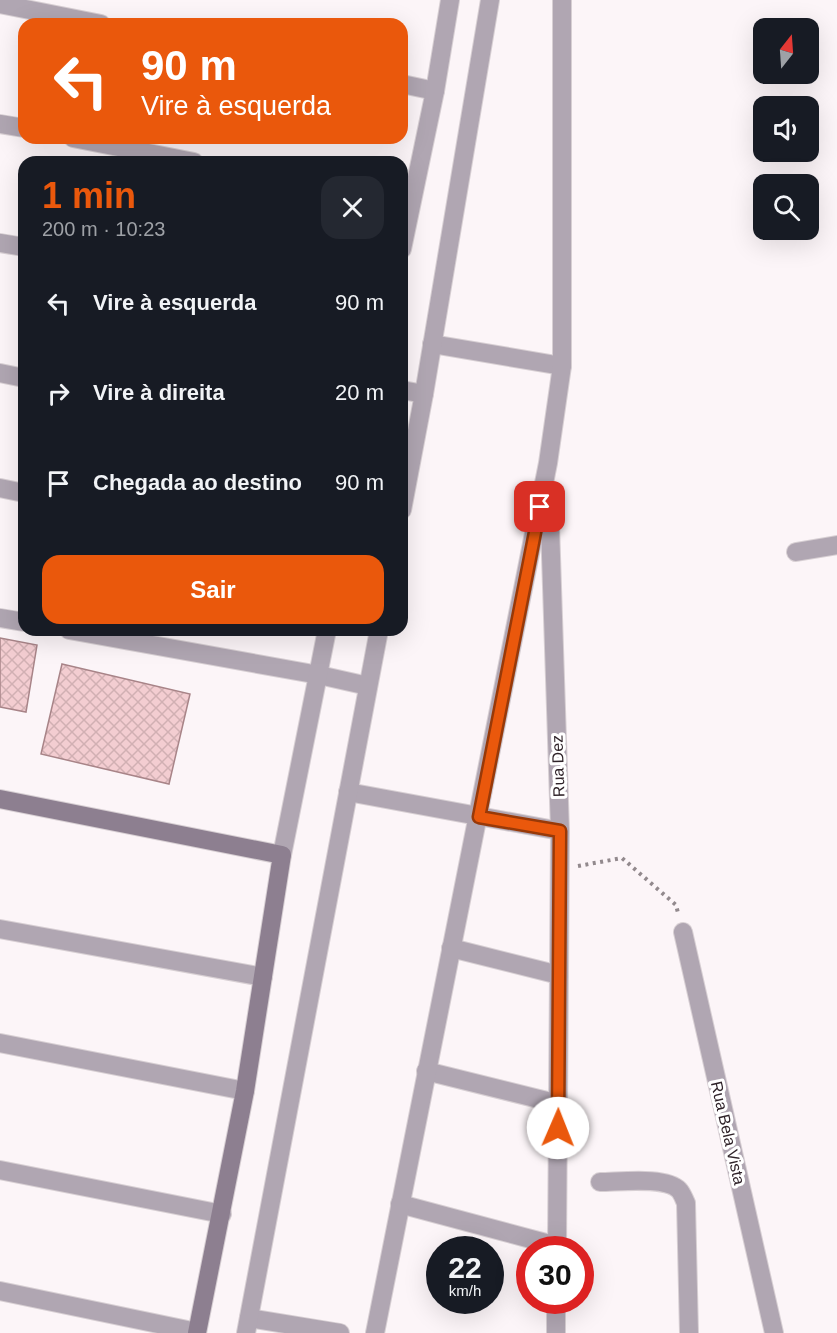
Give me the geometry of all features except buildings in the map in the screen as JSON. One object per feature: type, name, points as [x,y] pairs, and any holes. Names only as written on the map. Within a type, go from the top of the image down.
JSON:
[{"type":"street","points":[[408,196],[435,91],[450,0]]},
{"type":"street","points":[[408,478],[490,0]]},
{"type":"street","points":[[375,1333],[548,463],[562,366],[562,0]]},
{"type":"street","points":[[0,4],[41,18]]},
{"type":"street","points":[[408,85],[435,91]]},
{"type":"street","points":[[0,124],[18,127]]},
{"type":"street","points":[[103,144],[164,156]]},
{"type":"street","points":[[1,248],[18,247]]},
{"type":"street","points":[[432,344],[562,366]]},
{"type":"street","points":[[0,373],[18,377]]},
{"type":"street","points":[[408,391],[424,394]]},
{"type":"street","name":"Rua Dez","points":[[548,463],[560,831],[557,1236]]},
{"type":"street","points":[[0,488],[18,492]]},
{"type":"street","points":[[796,552],[837,545]]},
{"type":"street","points":[[0,618],[18,621]]},
{"type":"street","points":[[102,636],[368,686]]},
{"type":"street","points":[[0,1291],[197,1332],[245,1091],[282,855],[326,636]]},
{"type":"street","points":[[340,1333],[248,1326],[378,636]]},
{"type":"street","points":[[348,792],[560,831]]},
{"type":"street","points":[[0,799],[282,855]]},
{"type":"street","points":[[0,929],[263,977]]},
{"type":"street","name":"Rua Bela Vista","points":[[683,932],[774,1333]]},
{"type":"street","points":[[451,948],[560,975]]},
{"type":"street","points":[[0,1043],[245,1091]]},
{"type":"street","points":[[426,1071],[559,1104]]},
{"type":"street","points":[[0,1170],[222,1214]]},
{"type":"street","points":[[600,1182],[656,1181],[671,1184],[680,1191],[686,1203],[689,1333]]},
{"type":"street","points":[[400,1204],[516,1237]]},
{"type":"street","points":[[556,1314],[556,1333]]},
{"type":"path","points":[[560,870],[622,858],[676,905],[683,932]]},
{"type":"route","points":[[540,507],[479,817],[560,831],[558,1128]]}]
